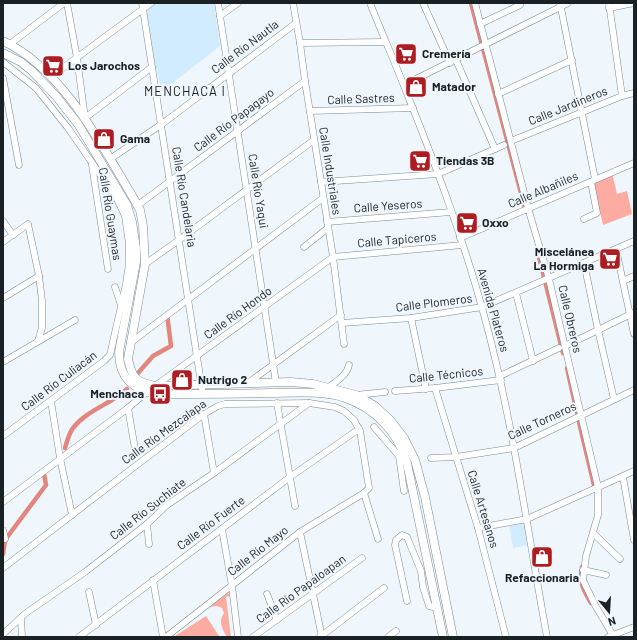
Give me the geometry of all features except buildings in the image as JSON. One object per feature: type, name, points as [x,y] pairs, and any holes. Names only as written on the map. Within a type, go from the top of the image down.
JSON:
[{"type":"main road","points":[[6,43],[21,50],[65,91],[85,118],[140,210],[144,240],[145,264],[130,343],[128,359],[130,371],[142,383],[155,386],[248,383],[313,384],[356,394],[375,406],[390,420],[404,438],[415,460],[425,497],[453,637]]},
{"type":"main road","points":[[3,53],[21,62],[41,79],[56,96],[78,124],[123,197],[132,222],[132,242],[136,256],[119,360],[123,372],[129,381],[138,389],[147,392],[203,394],[327,394],[344,397],[362,405],[383,421],[392,431],[411,481],[443,637]]},
{"type":"street","points":[[6,43],[64,3]]},
{"type":"street","points":[[67,3],[77,58],[85,118],[152,67]]},
{"type":"street","points":[[60,70],[143,6],[151,3]]},
{"type":"street","name":"Calle Río Yaqui","points":[[218,3],[276,383]]},
{"type":"street","points":[[220,16],[238,3]]},
{"type":"street","name":"Calle Industriales","points":[[293,3],[333,257],[344,344]]},
{"type":"street","name":"Avenida Plateros","points":[[370,3],[404,85],[438,174],[482,307],[500,378],[514,448],[547,637]]},
{"type":"street","points":[[423,3],[453,61],[495,149]]},
{"type":"street","name":"Calle Obreros","points":[[475,3],[480,24],[482,46],[498,94],[511,141],[526,209],[547,280],[562,347],[581,415],[597,487],[598,515],[586,556],[583,570],[583,580],[588,594],[612,636]]},
{"type":"street","points":[[404,85],[561,5],[568,3]]},
{"type":"street","points":[[622,96],[609,5],[634,4]]},
{"type":"street","points":[[480,24],[520,5]]},
{"type":"street","points":[[561,5],[582,112],[597,213],[584,219]]},
{"type":"street","name":"Calle Río Candelaria","points":[[143,6],[203,394]]},
{"type":"street","name":"Calle Río Nautla","points":[[110,159],[162,124],[296,23]]},
{"type":"street","points":[[300,43],[385,42]]},
{"type":"street","points":[[498,94],[572,60]]},
{"type":"street","points":[[3,62],[36,88],[68,128],[91,163],[117,198],[125,216],[132,242]]},
{"type":"street","points":[[3,78],[19,165]]},
{"type":"street","name":"Calle Río Papagayo","points":[[138,205],[305,81]]},
{"type":"street","name":"Calle Jardineros","points":[[511,141],[622,96],[634,93]]},
{"type":"street","name":"Calle Sastres","points":[[310,111],[413,108]]},
{"type":"street","points":[[145,264],[314,140]]},
{"type":"street","points":[[321,182],[438,174],[504,145]]},
{"type":"street","name":"Calle Río Guaymas","points":[[91,163],[108,269]]},
{"type":"street","name":"Calle Albañiles","points":[[460,238],[634,163]]},
{"type":"street","points":[[130,343],[323,198]]},
{"type":"street","name":"Calle Yeseros","points":[[328,225],[451,212]]},
{"type":"street","points":[[3,221],[13,235]]},
{"type":"street","points":[[3,242],[28,224],[39,276],[43,314],[42,328],[38,340]]},
{"type":"street","points":[[304,247],[328,225]]},
{"type":"street","name":"Calle Plomeros","points":[[342,323],[411,318],[482,307],[634,241]]},
{"type":"street","name":"Calle Tapiceros","points":[[333,257],[462,245]]},
{"type":"street","points":[[616,249],[632,313],[634,334]]},
{"type":"street","name":"Calle Río Hondo","points":[[155,386],[333,257]]},
{"type":"street","points":[[584,263],[614,399]]},
{"type":"street","name":"Calle Río Culiacán","points":[[3,436],[110,355],[126,284],[133,267]]},
{"type":"street","points":[[3,298],[39,276]]},
{"type":"street","points":[[623,281],[634,276]]},
{"type":"street","points":[[115,287],[121,304]]},
{"type":"street","points":[[516,293],[533,361]]},
{"type":"street","name":"Calle Técnicos","points":[[395,391],[435,388],[500,378],[632,313]]},
{"type":"street","points":[[248,383],[341,315]]},
{"type":"street","points":[[411,318],[426,389]]},
{"type":"street","points":[[3,362],[38,340],[75,320]]},
{"type":"street","points":[[329,387],[343,376],[348,370],[349,365]]},
{"type":"street","name":"Calle Artesanos","points":[[435,388],[478,528],[506,637]]},
{"type":"street","name":"Calle Torneros","points":[[431,458],[456,457],[514,448],[634,390]]},
{"type":"street","points":[[3,502],[147,392]]},
{"type":"street","points":[[356,394],[385,392]]},
{"type":"street","points":[[252,393],[252,403]]},
{"type":"street","points":[[51,400],[60,458],[72,515]]},
{"type":"street","name":"Calle Río Mezcalapa","points":[[3,568],[204,414],[218,406],[225,404],[252,403],[310,403],[335,407],[344,411],[354,420],[359,429]]},
{"type":"street","points":[[277,403],[282,423],[295,506]]},
{"type":"street","name":"Calle Río Suchiate","points":[[3,634],[26,613],[85,572],[147,524],[167,505],[214,473],[310,403]]},
{"type":"street","points":[[128,408],[135,449]]},
{"type":"street","points":[[204,414],[214,473]]},
{"type":"street","points":[[374,427],[401,455],[404,491]]},
{"type":"street","name":"Calle Río Fuerte","points":[[79,637],[290,477],[359,429]]},
{"type":"street","name":"Calle Río Mayo","points":[[164,637],[300,532],[364,493],[369,488],[359,429]]},
{"type":"street","points":[[478,528],[526,519],[634,471]]},
{"type":"street","points":[[623,477],[634,540]]},
{"type":"street","points":[[364,493],[378,539]]},
{"type":"street","points":[[147,524],[149,544]]},
{"type":"street","points":[[222,529],[232,586],[238,637]]},
{"type":"street","points":[[3,530],[5,539]]},
{"type":"street","points":[[300,532],[314,593],[321,637],[384,588]]},
{"type":"street","points":[[593,532],[620,559]]},
{"type":"street","points":[[407,601],[395,544],[396,540],[402,535],[408,537],[421,571],[423,587],[429,606],[438,608]]},
{"type":"street","name":"Calle Río Papaloapan","points":[[253,637],[362,558]]},
{"type":"street","points":[[583,570],[606,575]]},
{"type":"street","points":[[153,580],[164,637]]},
{"type":"street","points":[[88,592],[96,625]]},
{"type":"street","points":[[267,594],[277,620]]},
{"type":"street","points":[[21,619],[22,637]]},
{"type":"street","points":[[612,636],[634,627]]},
{"type":"street","points":[[388,637],[396,631]]},
{"type":"shaded area","points":[[155,3],[214,3],[220,46],[162,91],[154,61],[146,9]]},
{"type":"shaded area","points":[[612,173],[617,194],[627,191],[632,214],[603,225],[593,181]]},
{"type":"shaded area","points":[[525,522],[529,545],[513,548],[509,524]]},
{"type":"shaded area","points":[[228,593],[230,596],[226,597],[231,637],[227,637],[222,628],[221,619],[224,613],[222,608],[217,606],[209,607]]},
{"type":"shaded area","points":[[206,616],[219,636],[175,636]]},
{"type":"waterway","points":[[471,3],[526,212]]},
{"type":"waterway","points":[[538,253],[563,353]]},
{"type":"waterway","points":[[138,373],[153,356],[171,346],[167,314]]},
{"type":"waterway","points":[[567,368],[577,413]]},
{"type":"waterway","points":[[65,448],[70,432],[85,416],[114,399],[127,389]]},
{"type":"waterway","points":[[579,422],[594,485]]},
{"type":"waterway","points":[[3,554],[5,540],[46,485],[44,474]]},
{"type":"waterway","points":[[582,567],[582,586],[591,603]]},
{"type":"place","name":"Cremería","points":[[406,54]]},
{"type":"place","name":"Los Jarochos","points":[[53,66]]},
{"type":"place","name":"Matador","points":[[416,87]]},
{"type":"place","name":"Gama","points":[[104,139]]},
{"type":"place","name":"Tiendas 3B","points":[[420,161]]},
{"type":"place","name":"Oxxo","points":[[467,223]]},
{"type":"place","name":"Miscelánea La Hormiga","points":[[610,259]]},
{"type":"place","name":"Nutrigo 2","points":[[182,380]]},
{"type":"place","name":"Menchaca","points":[[160,394]]},
{"type":"place","name":"Refaccionaria","points":[[542,557]]},
{"type":"district","name":"MENCHACA I","points":[[185,91]]}]
